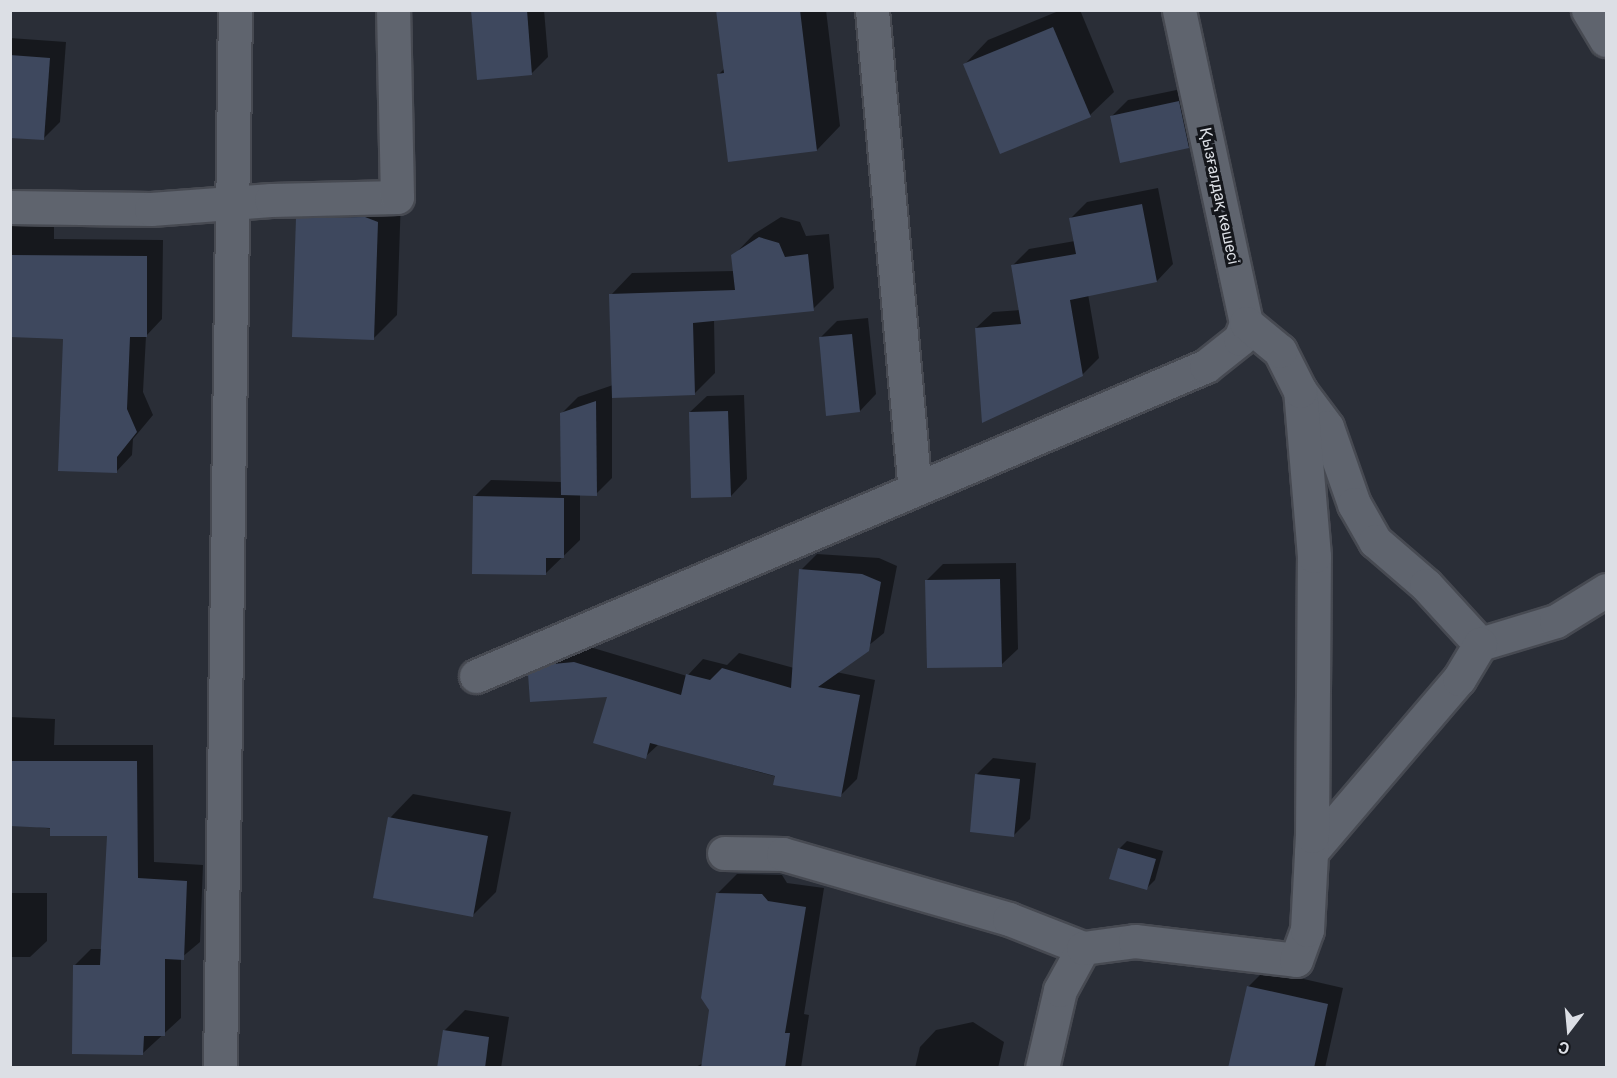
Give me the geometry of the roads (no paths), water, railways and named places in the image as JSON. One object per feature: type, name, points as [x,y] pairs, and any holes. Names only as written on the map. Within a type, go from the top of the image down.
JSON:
[{"type":"street","points":[[220,1068],[225,534],[235,10]]},
{"type":"street","points":[[10,207],[151,209],[233,205],[271,200],[397,197],[393,10]]},
{"type":"street","points":[[873,10],[915,488]]},
{"type":"street","name":"Қызғалдақ көшесі","points":[[1179,10],[1246,323]]},
{"type":"street","points":[[1587,10],[1606,40]]},
{"type":"street","points":[[476,676],[1206,366],[1240,339],[1246,323],[1280,351],[1300,391],[1327,427],[1354,504],[1376,541],[1426,585],[1480,644]]},
{"type":"street","points":[[724,853],[783,854],[1010,919],[1083,948],[1135,942],[1296,960],[1306,930],[1311,852],[1314,555],[1300,391]]},
{"type":"street","points":[[1311,852],[1459,679],[1480,644],[1556,621],[1606,590]]},
{"type":"street","points":[[1042,1068],[1060,990],[1083,948]]}]
